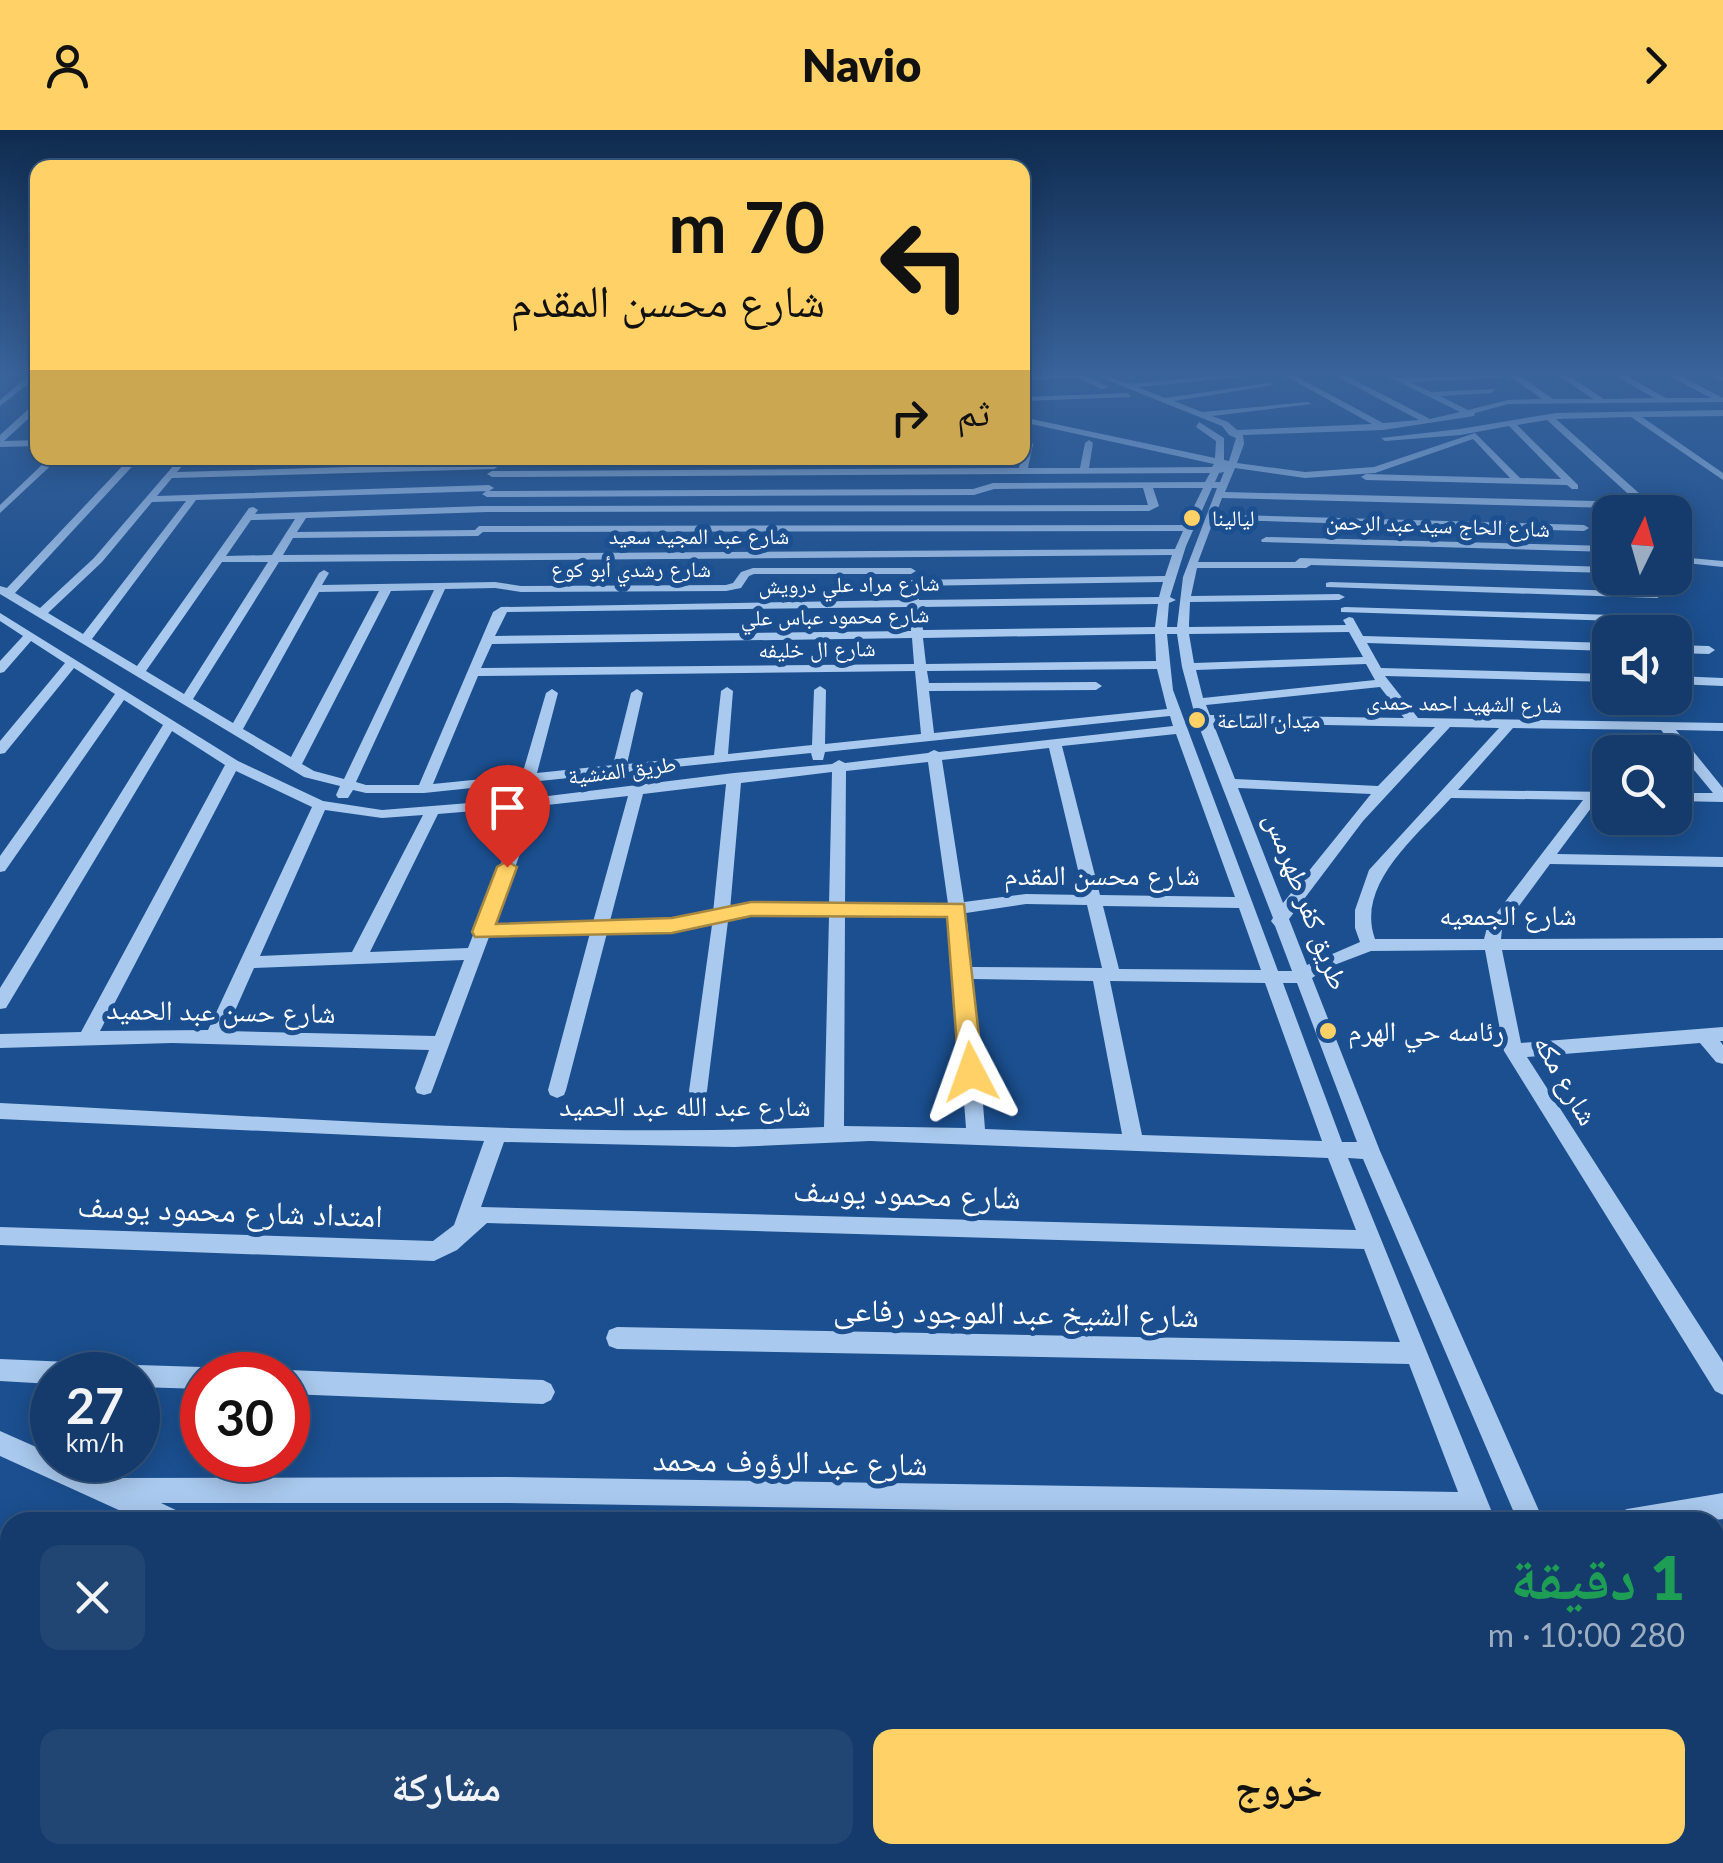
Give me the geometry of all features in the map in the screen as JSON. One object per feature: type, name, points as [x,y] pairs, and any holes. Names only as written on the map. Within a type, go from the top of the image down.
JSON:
[{"type":"street","points":[[1084,471],[1087,455]]},
{"type":"street","points":[[1147,455],[1220,480]]},
{"type":"street","name":"طريق كفر طهرمس","points":[[1219,455],[1220,480],[1190,528],[1183,633],[1188,668],[1226,783],[1370,1150],[1527,1512]]},
{"type":"street","name":"طريق كفر طهرمس","points":[[1231,455],[1186,559],[1168,579],[1158,633],[1162,666],[1177,720],[1335,1150],[1478,1512]]},
{"type":"street","points":[[1355,475],[1427,455]]},
{"type":"street","points":[[1493,455],[1519,482]]},
{"type":"street","points":[[1539,455],[1592,504]]},
{"type":"street","points":[[1590,455],[1635,495]]},
{"type":"street","points":[[1691,455],[1723,477]]},
{"type":"street","points":[[0,510],[47,465]]},
{"type":"street","points":[[4,591],[128,465]]},
{"type":"street","points":[[40,614],[86,573],[179,465]]},
{"type":"street","points":[[558,474],[561,465]]},
{"type":"street","points":[[618,474],[620,465]]},
{"type":"street","points":[[736,473],[737,465]]},
{"type":"street","points":[[791,465],[791,472]]},
{"type":"street","points":[[973,472],[974,465]]},
{"type":"street","points":[[1023,471],[1025,465]]},
{"type":"street","points":[[170,475],[494,466],[558,474],[1084,471],[1220,480],[1371,498],[1592,504]]},
{"type":"street","points":[[465,586],[494,466]]},
{"type":"street","points":[[759,493],[761,473]]},
{"type":"street","points":[[150,499],[488,491],[974,492],[993,486],[1147,486],[1355,475],[1390,480],[1570,482]]},
{"type":"street","points":[[1355,475],[1371,498]]},
{"type":"street","points":[[1220,480],[1234,518],[1330,585],[1376,672],[1414,722]]},
{"type":"street","points":[[248,517],[483,510],[1150,508],[1154,506],[1147,486]]},
{"type":"street","points":[[138,673],[263,495]]},
{"type":"street","points":[[84,640],[194,497]]},
{"type":"street","points":[[186,702],[302,516]]},
{"type":"street","points":[[1234,518],[1584,528]]},
{"type":"street","points":[[907,528],[919,668],[956,909],[976,1138]]},
{"type":"street","points":[[1095,528],[1104,553]]},
{"type":"street","points":[[290,535],[1190,528]]},
{"type":"street","name":"شارع الحاج سيد عبد الرحمن","points":[[1266,540],[1592,549]]},
{"type":"street","name":"شارع عبد المجيد سعيد","points":[[218,559],[1104,553],[1303,563],[1592,570]]},
{"type":"street","points":[[1692,561],[1723,564]]},
{"type":"street","name":"شارع رشدي أبو كوع","points":[[315,589],[726,588],[737,586],[744,574],[752,571],[1168,579]]},
{"type":"street","points":[[235,730],[324,574]]},
{"type":"street","points":[[1330,585],[1592,593]]},
{"type":"street","points":[[214,1037],[328,806],[348,786],[441,586]]},
{"type":"street","points":[[294,765],[388,587]]},
{"type":"street","name":"طريق المنشية","points":[[4,591],[294,765],[348,786],[424,789],[819,749],[1054,742],[1177,720]]},
{"type":"street","name":"شارع مراد علي درويش","points":[[487,640],[499,612],[513,607],[1185,599],[1592,616]]},
{"type":"street","name":"طريق المنشية","points":[[0,616],[233,764],[291,794],[328,806],[382,814],[532,802],[818,767],[931,746],[1177,720]]},
{"type":"street","name":"شارع محمود عباس علي","points":[[487,640],[1183,633],[1354,634],[1592,646]]},
{"type":"street","points":[[1076,634],[1089,666]]},
{"type":"street","points":[[0,669],[30,635]]},
{"type":"street","points":[[424,789],[487,640]]},
{"type":"street","points":[[1692,649],[1709,650]]},
{"type":"street","points":[[0,750],[72,662]]},
{"type":"street","name":"شارع ال خليفه","points":[[474,672],[1162,666]]},
{"type":"street","points":[[1188,668],[1592,678]]},
{"type":"street","points":[[1201,710],[1376,672]]},
{"type":"street","points":[[1692,681],[1723,682]]},
{"type":"street","points":[[922,687],[1096,686]]},
{"type":"street","points":[[818,767],[820,690]]},
{"type":"street","points":[[721,759],[727,691]]},
{"type":"street","points":[[0,867],[122,693]]},
{"type":"street","points":[[528,779],[552,693]]},
{"type":"street","points":[[619,769],[637,693]]},
{"type":"street","name":"شارع الشهيد احمد حمدى","points":[[1201,710],[1414,722],[1723,727]]},
{"type":"street","points":[[1279,921],[1334,842],[1378,790],[1446,722]]},
{"type":"street","points":[[0,1003],[170,724]]},
{"type":"street","points":[[1369,946],[1363,928],[1364,910],[1375,874],[1509,724]]},
{"type":"street","points":[[1665,726],[1723,798]]},
{"type":"street","points":[[1054,742],[1094,901],[1134,1143]]},
{"type":"street","points":[[88,1036],[233,764]]},
{"type":"street","points":[[834,1132],[839,764]]},
{"type":"street","points":[[698,1091],[722,916],[734,777]]},
{"type":"street","points":[[1226,783],[1378,790]]},
{"type":"street","points":[[557,1090],[637,788]]},
{"type":"street","points":[[1448,794],[1592,796]]},
{"type":"street","points":[[1692,797],[1723,798]]},
{"type":"street","points":[[424,1088],[532,802]]},
{"type":"street","points":[[1492,942],[1494,928],[1545,858],[1592,807]]},
{"type":"street","points":[[358,958],[432,812]]},
{"type":"street","points":[[1545,858],[1723,862]]},
{"type":"street","name":"شارع محسن المقدم","points":[[482,932],[689,924],[751,909],[956,909],[1011,900],[1245,903]]},
{"type":"street","name":"شارع الجمعيه","points":[[1301,977],[1322,963],[1369,946],[1492,942],[1723,944]]},
{"type":"street","name":"شارع مكه","points":[[1492,942],[1513,1051],[1723,1383]]},
{"type":"street","points":[[248,962],[474,954]]},
{"type":"street","points":[[963,973],[1301,977]]},
{"type":"street","points":[[1513,1051],[1714,1034],[1723,1058]]},
{"type":"street","name":"شارع حسن عبد الحميد","points":[[0,1041],[88,1036],[440,1043]]},
{"type":"street","name":"شارع عبد الله عبد الحميد","points":[[0,1111],[496,1134],[734,1139],[834,1132],[1370,1150]]},
{"type":"street","points":[[459,1234],[496,1134]]},
{"type":"street","name":"شارع محمود يوسف","points":[[459,1234],[486,1214],[1370,1240]]},
{"type":"street","name":"امتداد شارع محمود يوسف","points":[[0,1236],[424,1251],[445,1248],[459,1234]]},
{"type":"street","name":"شارع الشيخ عبد الموجود رفاعى","points":[[617,1338],[1414,1353]]},
{"type":"street","points":[[0,1370],[30,1371]]},
{"type":"street","points":[[310,1383],[542,1392]]},
{"type":"street","points":[[0,1444],[151,1512]]},
{"type":"street","name":"شارع عبد الرؤوف محمد","points":[[104,1491],[506,1490],[1398,1512]]},
{"type":"street","points":[[1687,1512],[1723,1506]]},
{"type":"place","name":"ليالينا","points":[[1192,518]]},
{"type":"place","name":"ميدان الساعة","points":[[1197,720]]},
{"type":"place","name":"رئاسه حي الهرم","points":[[1328,1031]]},
{"type":"route","points":[[507,867],[482,932],[672,926],[751,909],[956,909],[971,1072]]}]
